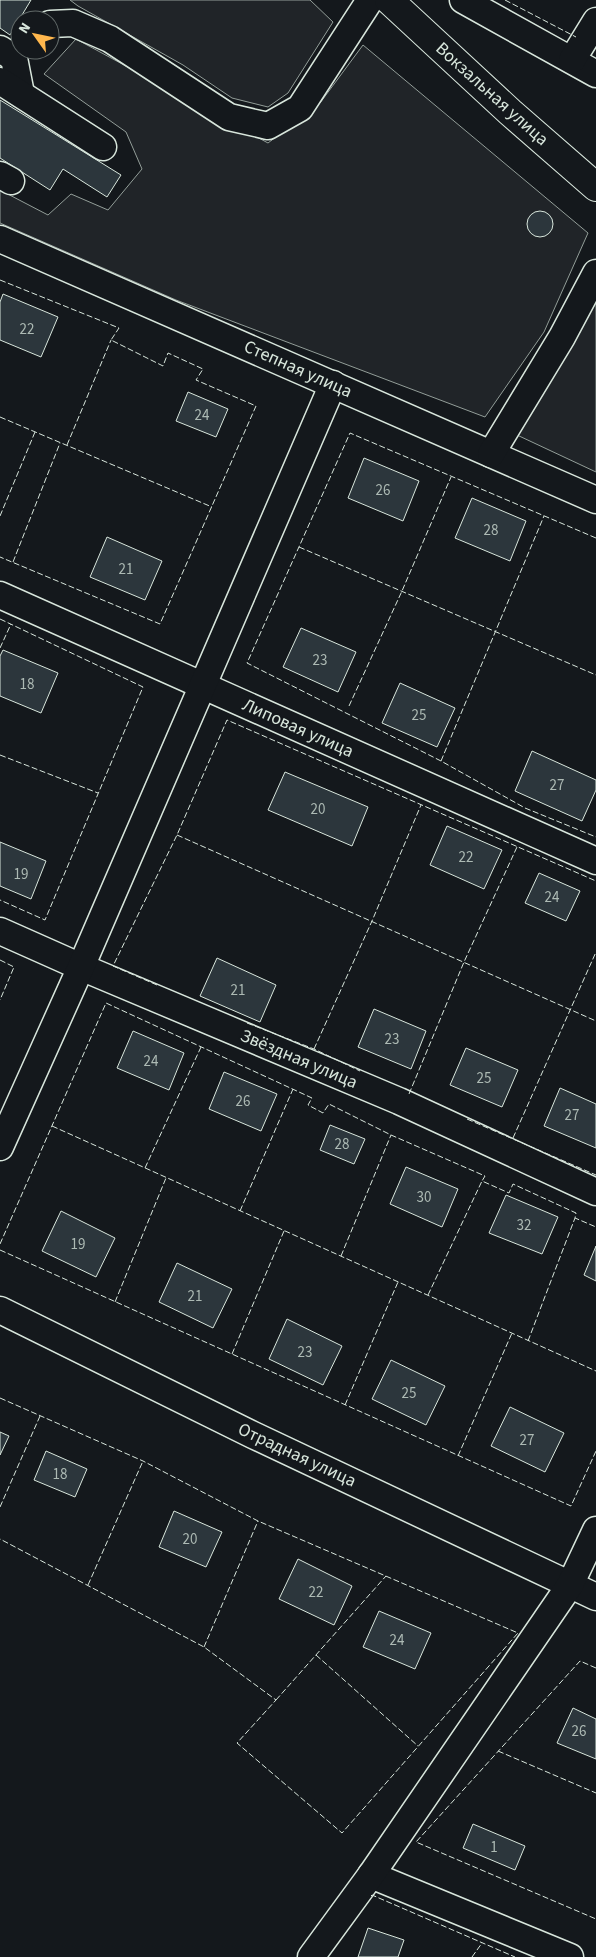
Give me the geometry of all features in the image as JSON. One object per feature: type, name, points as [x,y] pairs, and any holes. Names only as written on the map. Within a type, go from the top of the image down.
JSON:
[{"type":"main road","name":"Вокзальная улица","points":[[389,0],[510,112],[596,187]]},
{"type":"street","points":[[60,24],[73,23],[110,39],[229,117],[268,126],[300,108],[370,0]]},
{"type":"street","points":[[463,0],[596,74]]},
{"type":"street","points":[[572,60],[596,21]]},
{"type":"street","points":[[12,60],[10,88],[102,147]]},
{"type":"street","name":"Степная улица","points":[[0,239],[596,500]]},
{"type":"street","points":[[491,454],[562,337],[596,273]]},
{"type":"street","points":[[0,1147],[81,967],[333,384]]},
{"type":"street","name":"Липовая улица","points":[[0,595],[596,861]]},
{"type":"street","name":"Звёздная улица","points":[[0,932],[399,1101],[596,1192]]},
{"type":"street","name":"Отрадная улица","points":[[0,1310],[253,1435],[596,1597]]},
{"type":"street","points":[[311,1957],[371,1875],[570,1585],[596,1530]]},
{"type":"street","points":[[371,1875],[570,1957]]},
{"type":"shaded area","points":[[70,0],[310,0],[333,22],[288,93],[268,107],[232,98],[183,65]]},
{"type":"shaded area","points":[[76,39],[268,143],[320,103],[363,45],[588,233],[544,332],[485,417],[176,300],[0,223],[0,190],[48,215],[71,194],[108,210],[142,169],[126,132],[44,74],[57,60],[60,60],[60,56]]},
{"type":"shaded area","points":[[596,296],[596,472],[517,435]]},
{"type":"building","points":[[0,0],[31,0],[25,10],[10,10],[10,35],[0,28]]},
{"type":"building","points":[[0,100],[121,175],[107,197],[63,169],[50,190],[0,158]]},
{"type":"building","points":[[540,211],[549,215],[553,224],[549,233],[540,237],[531,233],[527,224],[531,215]]},
{"type":"building","points":[[3,294],[58,317],[41,357],[0,340],[0,302]]},
{"type":"building","points":[[188,392],[228,409],[216,437],[176,421]]},
{"type":"building","points":[[364,458],[419,481],[403,521],[348,498]]},
{"type":"building","points":[[472,498],[526,521],[510,561],[455,538]]},
{"type":"building","points":[[107,537],[162,561],[145,600],[90,577]]},
{"type":"building","points":[[301,628],[356,652],[338,692],[283,667]]},
{"type":"building","points":[[3,650],[58,673],[41,713],[0,696],[0,656]]},
{"type":"building","points":[[400,683],[455,708],[437,747],[382,723]]},
{"type":"building","points":[[532,751],[596,780],[596,790],[582,821],[515,791]]},
{"type":"building","points":[[285,772],[368,807],[352,846],[268,810]]},
{"type":"building","points":[[447,826],[502,850],[484,889],[430,865]]},
{"type":"building","points":[[0,842],[46,861],[31,899],[0,886]]},
{"type":"building","points":[[539,873],[580,891],[566,921],[525,903]]},
{"type":"building","points":[[217,958],[276,985],[260,1022],[200,996]]},
{"type":"building","points":[[374,1009],[426,1031],[411,1069],[358,1047]]},
{"type":"building","points":[[133,1031],[184,1053],[169,1090],[117,1068]]},
{"type":"building","points":[[466,1048],[518,1070],[502,1107],[450,1085]]},
{"type":"building","points":[[224,1072],[277,1094],[261,1131],[209,1109]]},
{"type":"building","points":[[560,1088],[596,1104],[596,1148],[544,1126]]},
{"type":"building","points":[[330,1125],[365,1139],[354,1164],[320,1150]]},
{"type":"building","points":[[406,1167],[458,1189],[442,1227],[390,1204]]},
{"type":"building","points":[[506,1195],[558,1217],[542,1254],[489,1233]]},
{"type":"building","points":[[61,1211],[115,1238],[96,1277],[42,1251]]},
{"type":"building","points":[[596,1246],[596,1281],[584,1275]]},
{"type":"building","points":[[177,1263],[232,1289],[213,1328],[159,1302]]},
{"type":"building","points":[[287,1319],[342,1346],[323,1385],[269,1359]]},
{"type":"building","points":[[391,1360],[445,1386],[426,1425],[372,1399]]},
{"type":"building","points":[[510,1407],[564,1433],[545,1472],[491,1446]]},
{"type":"building","points":[[0,1432],[9,1436],[0,1455]]},
{"type":"building","points":[[46,1451],[87,1469],[75,1497],[34,1480]]},
{"type":"building","points":[[174,1511],[222,1532],[206,1567],[159,1547]]},
{"type":"building","points":[[298,1559],[352,1586],[334,1625],[279,1599]]},
{"type":"building","points":[[379,1611],[431,1633],[415,1669],[363,1647]]},
{"type":"building","points":[[573,1708],[596,1719],[596,1759],[557,1743]]},
{"type":"building","points":[[473,1824],[525,1846],[515,1870],[463,1848]]},
{"type":"building","points":[[368,1928],[404,1940],[398,1957],[358,1957]]},
{"type":"fence","points":[[505,0],[576,37]]},
{"type":"fence","points":[[0,280],[119,328],[111,340],[163,366],[168,353],[203,369],[196,380],[256,406],[160,624],[0,557]]},
{"type":"fence","points":[[67,445],[111,340]]},
{"type":"fence","points":[[0,417],[212,507]]},
{"type":"fence","points":[[0,516],[35,432]]},
{"type":"fence","points":[[596,538],[350,433],[247,663],[441,761],[525,808],[596,837]]},
{"type":"fence","points":[[13,562],[60,443]]},
{"type":"fence","points":[[349,706],[402,591],[451,477]]},
{"type":"fence","points":[[441,761],[544,516]]},
{"type":"fence","points":[[299,547],[596,675]]},
{"type":"fence","points":[[0,619],[143,687],[45,920],[0,900]]},
{"type":"fence","points":[[0,648],[11,624]]},
{"type":"fence","points":[[157,985],[113,966],[177,835],[227,720],[596,881]]},
{"type":"fence","points":[[0,755],[98,793]]},
{"type":"fence","points":[[314,1049],[372,921],[421,805]]},
{"type":"fence","points":[[177,835],[596,1021]]},
{"type":"fence","points":[[409,1094],[464,962],[517,847]]},
{"type":"fence","points":[[513,1138],[596,952]]},
{"type":"fence","points":[[0,960],[14,967],[0,1000]]},
{"type":"fence","points":[[0,1244],[106,1003],[312,1098],[308,1105],[323,1113],[329,1104],[391,1135],[485,1176],[482,1181],[509,1193],[513,1184],[576,1213],[575,1218],[596,1227]]},
{"type":"fence","points":[[247,1023],[314,1049],[360,1071]]},
{"type":"fence","points":[[145,1168],[201,1047]]},
{"type":"fence","points":[[240,1211],[293,1089]]},
{"type":"fence","points":[[467,1119],[596,1175]]},
{"type":"fence","points":[[52,1126],[596,1371]]},
{"type":"fence","points":[[341,1256],[391,1135]]},
{"type":"fence","points":[[115,1302],[166,1178]]},
{"type":"fence","points":[[428,1295],[482,1181]]},
{"type":"fence","points":[[528,1341],[575,1218]]},
{"type":"fence","points":[[232,1354],[284,1231]]},
{"type":"fence","points":[[0,1250],[571,1506],[596,1451]]},
{"type":"fence","points":[[345,1405],[398,1282]]},
{"type":"fence","points":[[458,1456],[512,1333]]},
{"type":"fence","points":[[0,1398],[143,1461],[258,1521],[518,1633],[342,1833],[237,1743],[276,1700],[204,1647],[0,1539]]},
{"type":"fence","points":[[0,1507],[40,1416]]},
{"type":"fence","points":[[88,1585],[143,1461]]},
{"type":"fence","points":[[204,1647],[258,1521]]},
{"type":"fence","points":[[276,1700],[386,1576]]},
{"type":"fence","points":[[316,1655],[418,1746]]},
{"type":"fence","points":[[596,1668],[580,1661],[416,1842],[596,1919]]},
{"type":"fence","points":[[498,1751],[596,1793]]},
{"type":"fence","points":[[371,1896],[515,1957]]},
{"type":"fence","points":[[472,1957],[482,1943]]}]
